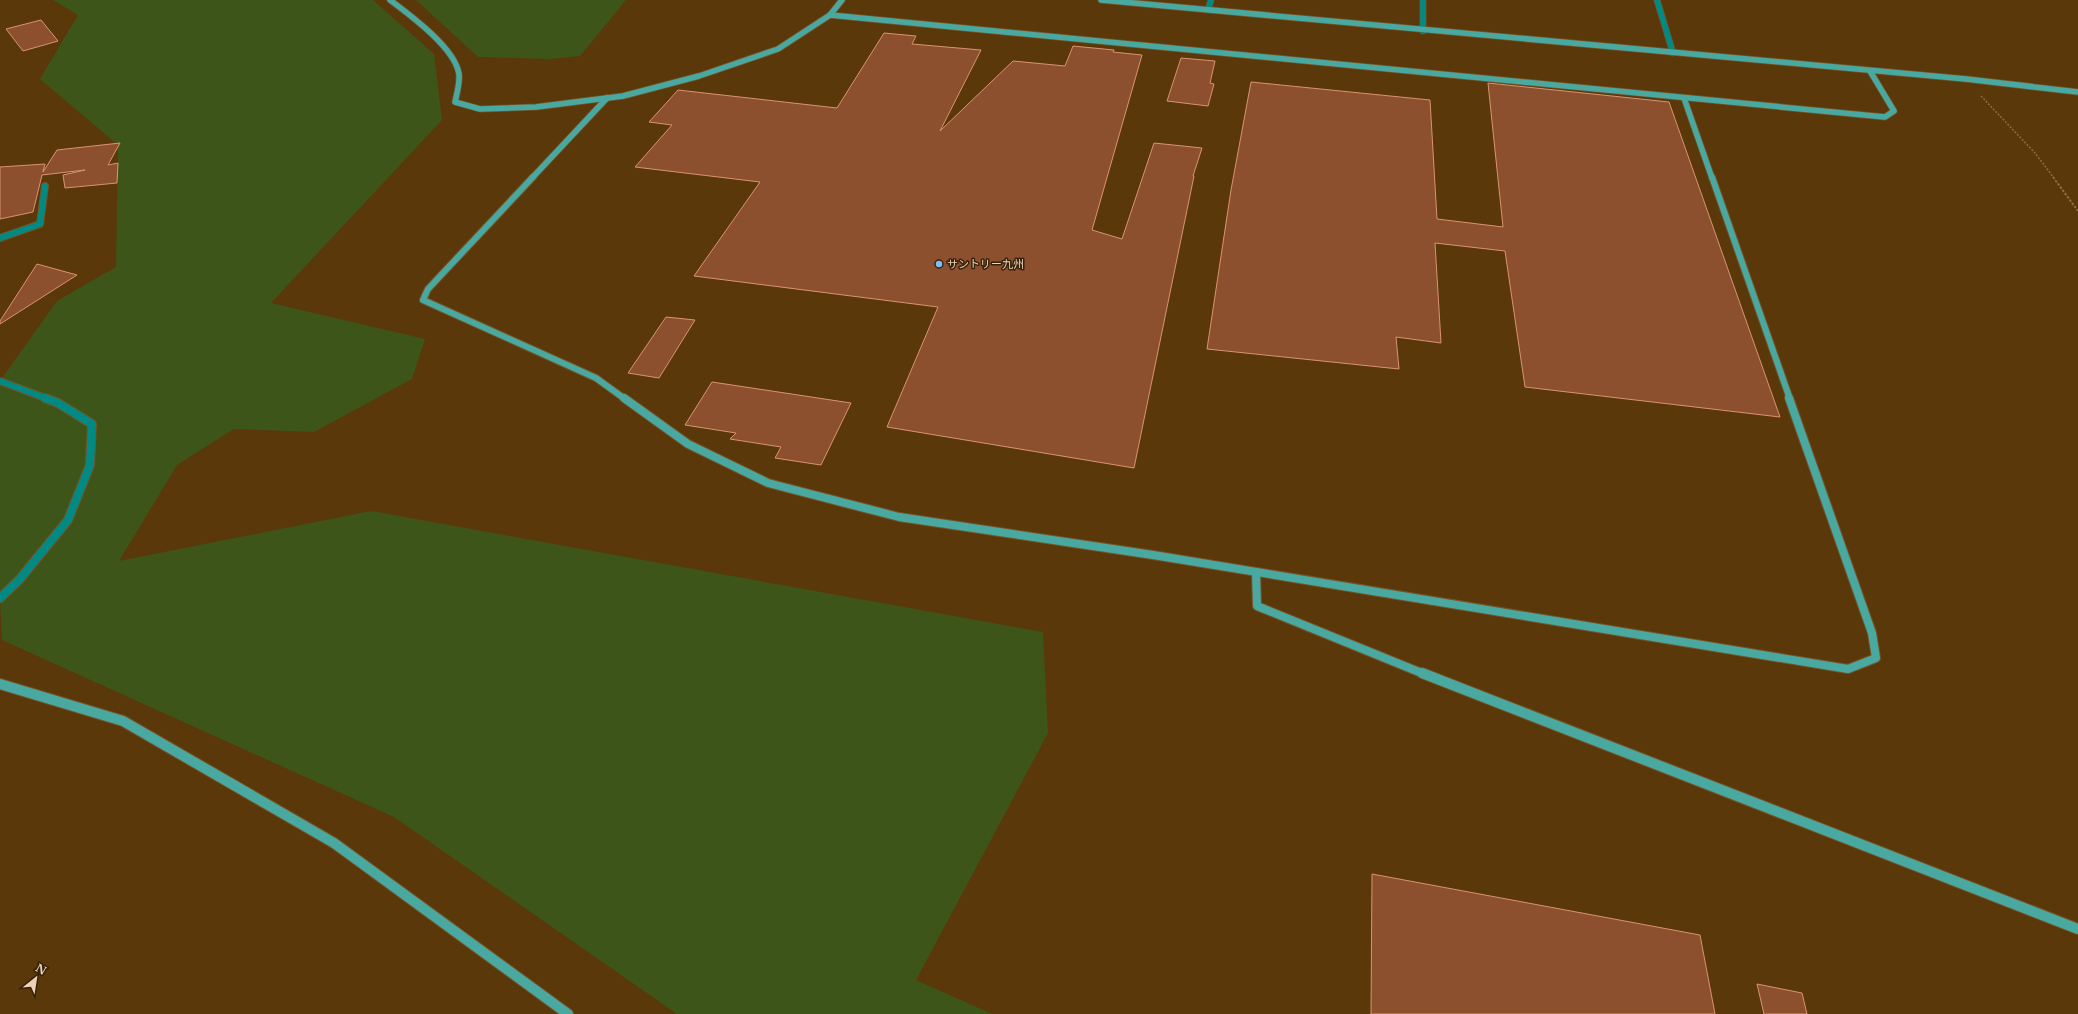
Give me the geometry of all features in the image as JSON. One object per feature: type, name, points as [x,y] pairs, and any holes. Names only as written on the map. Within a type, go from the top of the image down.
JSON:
[{"type":"street","points":[[390,0],[401,8],[451,56],[459,72],[455,102],[480,109],[536,107],[623,96],[699,76],[778,49],[830,15],[842,0]]},
{"type":"street","points":[[1101,0],[1870,72],[1966,79],[2078,92]]},
{"type":"street","points":[[1208,10],[1211,0]]},
{"type":"street","points":[[1423,0],[1423,31]]},
{"type":"street","points":[[1657,0],[1673,53]]},
{"type":"street","points":[[830,15],[1885,117],[1894,111],[1870,72]]},
{"type":"street","points":[[607,98],[428,289],[423,300],[596,378],[688,444],[768,483],[899,517],[1256,572],[1848,669],[1876,658],[1872,633],[1684,98]]},
{"type":"street","points":[[0,238],[40,224],[45,186]]},
{"type":"street","points":[[0,381],[58,403],[92,424],[90,465],[68,520],[19,580],[0,598]]},
{"type":"street","points":[[1256,572],[1257,606],[1450,684],[2078,929]]},
{"type":"street","points":[[0,684],[123,721],[205,768],[334,843],[568,1014]]},
{"type":"path","points":[[1966,79],[2035,153],[2078,211]]},
{"type":"green space","points":[[53,0],[373,0],[434,54],[442,120],[271,303],[425,339],[412,379],[314,432],[234,429],[177,465],[119,561],[371,511],[1043,632],[1048,733],[916,980],[992,1014],[677,1014],[394,817],[2,640],[0,600],[0,381],[57,301],[116,267],[118,145],[40,79],[78,15]]},
{"type":"green space","points":[[416,0],[626,0],[580,56],[550,59],[478,57]]},
{"type":"building","points":[[41,20],[58,41],[23,51],[6,29]]},
{"type":"building","points":[[884,33],[916,36],[912,44],[981,50],[940,131],[1013,61],[1065,66],[1073,46],[1114,50],[1113,52],[1142,55],[1092,230],[1122,239],[1154,143],[1202,148],[1193,176],[1134,468],[887,427],[938,307],[694,276],[760,182],[635,167],[672,125],[649,122],[678,90],[837,108]]},
{"type":"building","points":[[1181,58],[1215,61],[1210,83],[1214,84],[1208,106],[1167,101]]},
{"type":"building","points":[[1251,82],[1430,100],[1437,219],[1503,227],[1488,83],[1669,102],[1780,417],[1525,387],[1505,251],[1435,243],[1441,343],[1396,337],[1399,369],[1207,349],[1231,190]]},
{"type":"building","points":[[120,143],[108,165],[118,163],[117,183],[65,188],[63,175],[85,170],[42,175],[33,212],[0,219],[0,167],[45,164],[43,172],[57,150]]},
{"type":"building","points":[[37,264],[77,275],[0,324],[0,321]]},
{"type":"building","points":[[666,317],[695,320],[659,378],[628,373]]},
{"type":"building","points":[[712,382],[851,403],[821,465],[775,458],[781,447],[730,439],[736,433],[685,425]]},
{"type":"building","points":[[1372,874],[1700,935],[1715,1014],[1371,1014]]},
{"type":"building","points":[[1757,984],[1802,993],[1807,1014],[1764,1014]]},
{"type":"place","name":"サントリー九州","points":[[939,264]]}]
